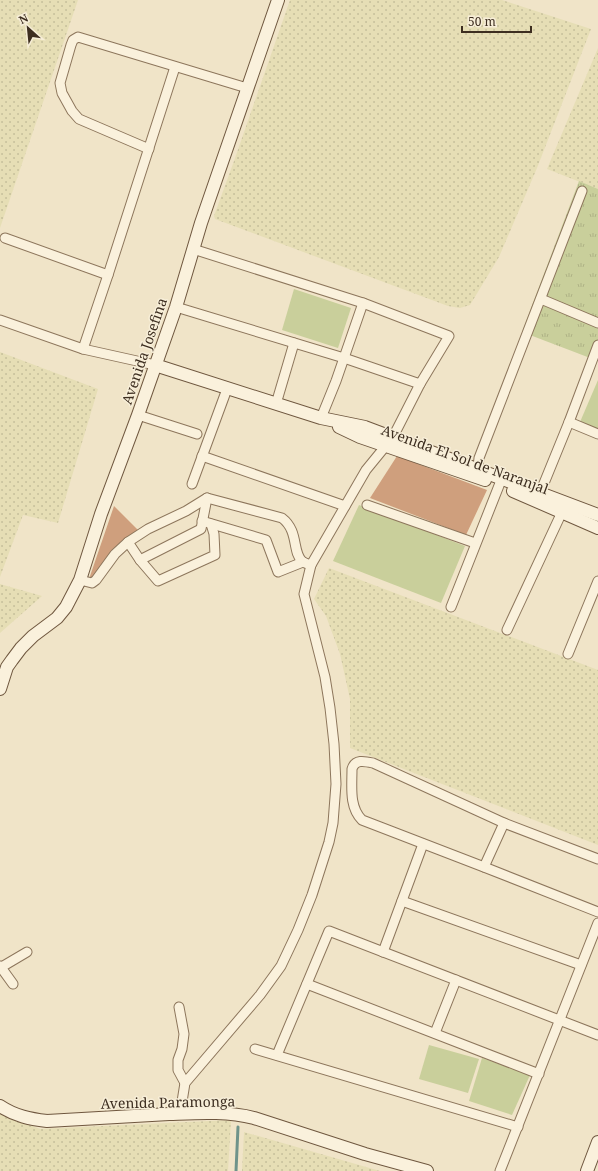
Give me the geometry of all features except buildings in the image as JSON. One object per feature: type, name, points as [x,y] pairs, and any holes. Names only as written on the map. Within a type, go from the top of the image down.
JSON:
[{"type":"street","name":"Avenida Josefina","points":[[0,689],[4,674],[20,648],[57,618],[66,607],[80,580],[101,514],[176,307],[192,249],[278,0]]},
{"type":"street","points":[[149,149],[79,119],[72,111],[62,93],[60,83],[73,40],[78,37],[247,88]]},
{"type":"street","points":[[83,349],[175,67]]},
{"type":"street","points":[[477,473],[479,458],[582,191]]},
{"type":"street","points":[[5,238],[108,275]]},
{"type":"street","points":[[180,1114],[185,1083],[260,995],[281,966],[312,895],[329,842],[333,823],[336,784],[334,744],[325,677],[304,594],[307,563],[345,506],[366,470],[390,441],[420,384],[449,336],[363,303],[192,249]]},
{"type":"street","points":[[541,299],[598,323]]},
{"type":"street","points":[[321,418],[363,303]]},
{"type":"street","points":[[176,307],[344,358],[420,384]]},
{"type":"street","name":"Avenida El Sol de Naranjal","points":[[0,320],[83,349],[155,365],[321,418],[365,427],[390,441],[539,497],[598,515]]},
{"type":"street","points":[[276,404],[294,343]]},
{"type":"street","points":[[539,497],[598,345]]},
{"type":"street","points":[[192,484],[228,389]]},
{"type":"street","points":[[138,415],[197,434]]},
{"type":"street","points":[[569,422],[598,434]]},
{"type":"street","points":[[202,456],[345,506]]},
{"type":"street","points":[[451,607],[500,482]]},
{"type":"street","name":"Avenida El Sol de Naranjal","points":[[539,497],[562,512],[598,528]]},
{"type":"street","points":[[80,580],[92,583],[96,580],[115,554],[128,542],[148,529],[186,511],[207,498],[282,518],[288,522],[292,528],[299,557],[307,563]]},
{"type":"street","points":[[128,542],[140,560],[158,581],[215,555],[214,534],[207,523],[207,498]]},
{"type":"street","points":[[367,504],[475,543]]},
{"type":"street","points":[[507,630],[562,512]]},
{"type":"street","points":[[207,523],[266,540],[278,572],[307,563]]},
{"type":"street","points":[[140,560],[200,529],[207,523]]},
{"type":"street","points":[[568,654],[598,581]]},
{"type":"street","points":[[598,858],[504,823],[373,763],[364,761],[358,762],[354,764],[352,769],[353,806],[357,815],[362,820],[598,912]]},
{"type":"street","points":[[484,867],[504,823]]},
{"type":"street","points":[[383,952],[423,844]]},
{"type":"street","points":[[402,901],[582,965]]},
{"type":"street","points":[[500,1171],[598,923]]},
{"type":"street","points":[[276,1055],[330,931],[598,1035]]},
{"type":"street","points":[[13,984],[0,967],[27,952]]},
{"type":"street","points":[[435,1033],[456,980]]},
{"type":"street","points":[[307,984],[539,1074]]},
{"type":"street","points":[[179,1007],[184,1034],[182,1049],[178,1060],[178,1070],[185,1083]]},
{"type":"street","points":[[255,1049],[518,1127]]},
{"type":"street","name":"Avenida Paramonga","points":[[0,1106],[9,1112],[26,1118],[47,1121],[222,1113],[254,1118],[365,1154],[427,1171]]},
{"type":"street","points":[[587,1171],[598,1142]]},
{"type":"shaded area","points":[[0,0],[78,0],[0,228]]},
{"type":"shaded area","points":[[290,0],[502,0],[591,29],[537,168],[499,257],[470,305],[460,308],[448,306],[215,219],[214,216]]},
{"type":"shaded area","points":[[598,48],[598,189],[547,169]]},
{"type":"shaded area","points":[[0,352],[98,389],[58,523],[23,515],[0,577]]},
{"type":"shaded area","points":[[329,568],[598,670],[598,845],[350,748],[350,699],[340,654],[326,616],[314,599]]},
{"type":"shaded area","points":[[0,584],[42,596],[0,633]]},
{"type":"shaded area","points":[[0,1114],[40,1129],[231,1120],[228,1171],[0,1171]]},
{"type":"shaded area","points":[[244,1132],[380,1171],[242,1171]]},
{"type":"green space","points":[[579,181],[598,189],[598,361],[522,332]]},
{"type":"green space","points":[[294,289],[351,308],[338,348],[282,330]]},
{"type":"green space","points":[[598,380],[598,429],[580,422]]},
{"type":"green space","points":[[359,505],[465,546],[441,603],[333,561]]},
{"type":"green space","points":[[429,1045],[479,1059],[468,1093],[419,1079]]},
{"type":"green space","points":[[482,1058],[530,1075],[512,1115],[469,1101]]},
{"type":"waterway","points":[[236,1171],[238,1127]]}]
